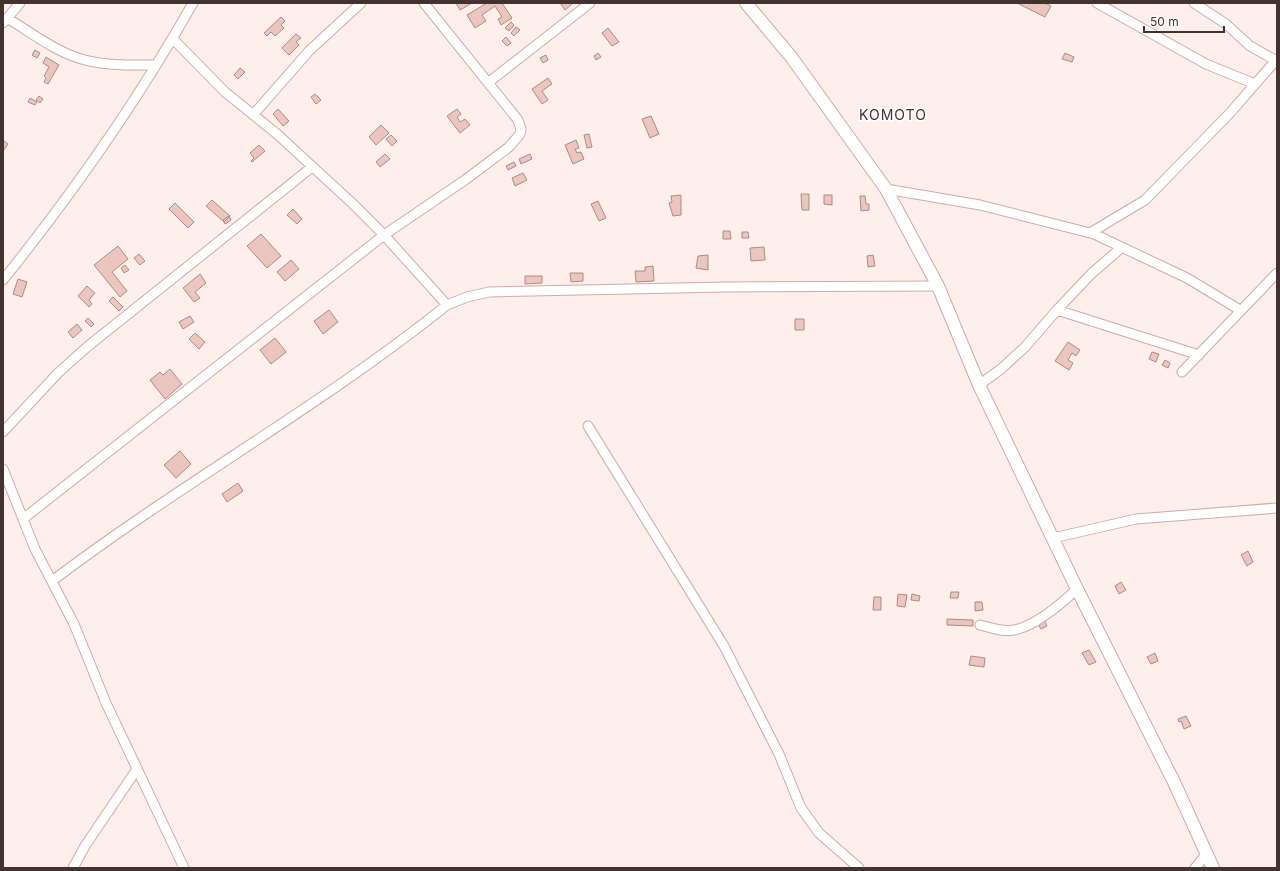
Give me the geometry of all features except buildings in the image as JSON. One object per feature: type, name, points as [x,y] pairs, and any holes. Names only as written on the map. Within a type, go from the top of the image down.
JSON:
[{"type":"street","points":[[20,3],[5,21],[62,52],[85,60],[111,64],[155,65]]},
{"type":"street","points":[[3,280],[76,186],[173,39],[193,3]]},
{"type":"street","points":[[254,115],[309,51],[361,3]]},
{"type":"street","points":[[23,519],[384,235],[465,180],[509,147],[520,134],[521,129],[518,120],[424,3]]},
{"type":"street","points":[[489,82],[590,3]]},
{"type":"street","points":[[746,3],[792,58],[886,189],[938,286],[978,385],[1077,589],[1174,782],[1213,868]]},
{"type":"street","points":[[1097,3],[1206,64],[1255,84]]},
{"type":"street","points":[[1090,233],[1145,200],[1230,113],[1276,60],[1250,46],[1226,24],[1194,3]]},
{"type":"street","points":[[173,39],[225,92],[254,115],[312,166],[384,235],[447,305]]},
{"type":"street","points":[[3,432],[58,373],[87,347],[312,166]]},
{"type":"street","points":[[886,189],[980,206],[1090,233],[1187,278],[1240,310]]},
{"type":"street","points":[[978,385],[1001,369],[1025,347],[1056,310],[1091,274],[1121,248]]},
{"type":"street","points":[[1182,372],[1277,273]]},
{"type":"street","points":[[52,581],[109,538],[342,385],[447,305],[467,297],[489,292],[725,287],[938,286]]},
{"type":"street","points":[[1056,310],[1199,355]]},
{"type":"street","points":[[588,426],[724,646],[779,754],[801,808],[819,833],[858,868]]},
{"type":"street","points":[[3,469],[23,519],[74,624],[137,769],[184,868]]},
{"type":"street","points":[[1053,538],[1136,519],[1277,508]]},
{"type":"street","points":[[980,625],[1004,630],[1021,628],[1060,605],[1077,589]]},
{"type":"street","points":[[73,868],[85,846],[137,769]]},
{"type":"street","points":[[1196,868],[1207,853]]},
{"type":"district","name":"KOMOTO","points":[[893,114]]}]
